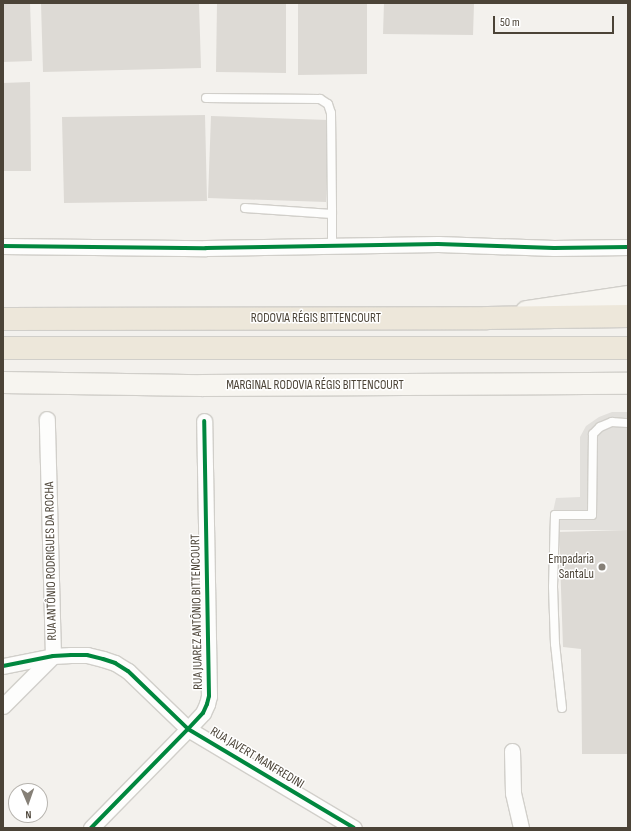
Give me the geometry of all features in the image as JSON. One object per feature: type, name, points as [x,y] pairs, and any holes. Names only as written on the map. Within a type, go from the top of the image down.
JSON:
[{"type":"highway","name":"RODOVIA RÉGIS BITTENCOURT","points":[[3,319],[488,318],[628,316]]},
{"type":"highway","points":[[3,348],[628,348]]},
{"type":"main road","points":[[488,318],[562,305],[628,296]]},
{"type":"main road","name":"MARGINAL RODOVIA RÉGIS BITTENCOURT","points":[[3,382],[202,386],[628,383]]},
{"type":"street","points":[[3,246],[198,248],[332,247],[438,244],[554,248],[628,247]]},
{"type":"street","name":"RUA ANTÔNIO RODRIGUES DA ROCHA","points":[[3,706],[53,656],[47,419]]},
{"type":"street","name":"RUA JUAREZ ANTÔNIO BITTENCOURT","points":[[90,828],[203,713],[209,696],[204,421]]},
{"type":"street","name":"RUA JAVERT MANFREDINI","points":[[3,666],[53,656],[87,655],[103,658],[128,670],[188,729],[354,828]]},
{"type":"street","points":[[508,828],[519,821],[511,771],[512,751]]},
{"type":"lane","points":[[206,98],[320,99],[328,104],[331,113],[332,247]]},
{"type":"lane","points":[[244,208],[332,214]]},
{"type":"lane","points":[[562,708],[555,644],[553,588],[555,515],[592,515],[593,434],[600,428],[612,422],[628,423]]},
{"type":"shaded area","points":[[612,412],[628,412],[628,530],[549,530],[556,498],[580,497],[580,437],[586,426],[599,417]]},
{"type":"building","points":[[3,3],[30,3],[32,61],[3,62]]},
{"type":"building","points":[[41,3],[199,3],[201,68],[43,72]]},
{"type":"building","points":[[217,3],[286,3],[286,73],[216,72]]},
{"type":"building","points":[[298,3],[367,3],[367,74],[298,75]]},
{"type":"building","points":[[384,3],[474,3],[473,35],[383,34]]},
{"type":"building","points":[[30,82],[31,171],[3,171],[3,83]]},
{"type":"building","points":[[205,115],[207,201],[64,203],[62,117]]},
{"type":"building","points":[[211,116],[329,120],[326,202],[208,198]]},
{"type":"building","points":[[628,530],[628,754],[582,754],[581,649],[563,647],[559,532]]},
{"type":"cycle path","points":[[3,246],[206,248],[438,244],[554,248],[628,247]]},
{"type":"cycle path","points":[[91,828],[203,713],[207,704],[209,696],[204,421]]},
{"type":"cycle path","points":[[3,666],[53,656],[71,655],[87,655],[115,663],[128,671],[188,729],[354,828]]},
{"type":"place","name":"Empadaria SantaLu","points":[[602,567]]}]
